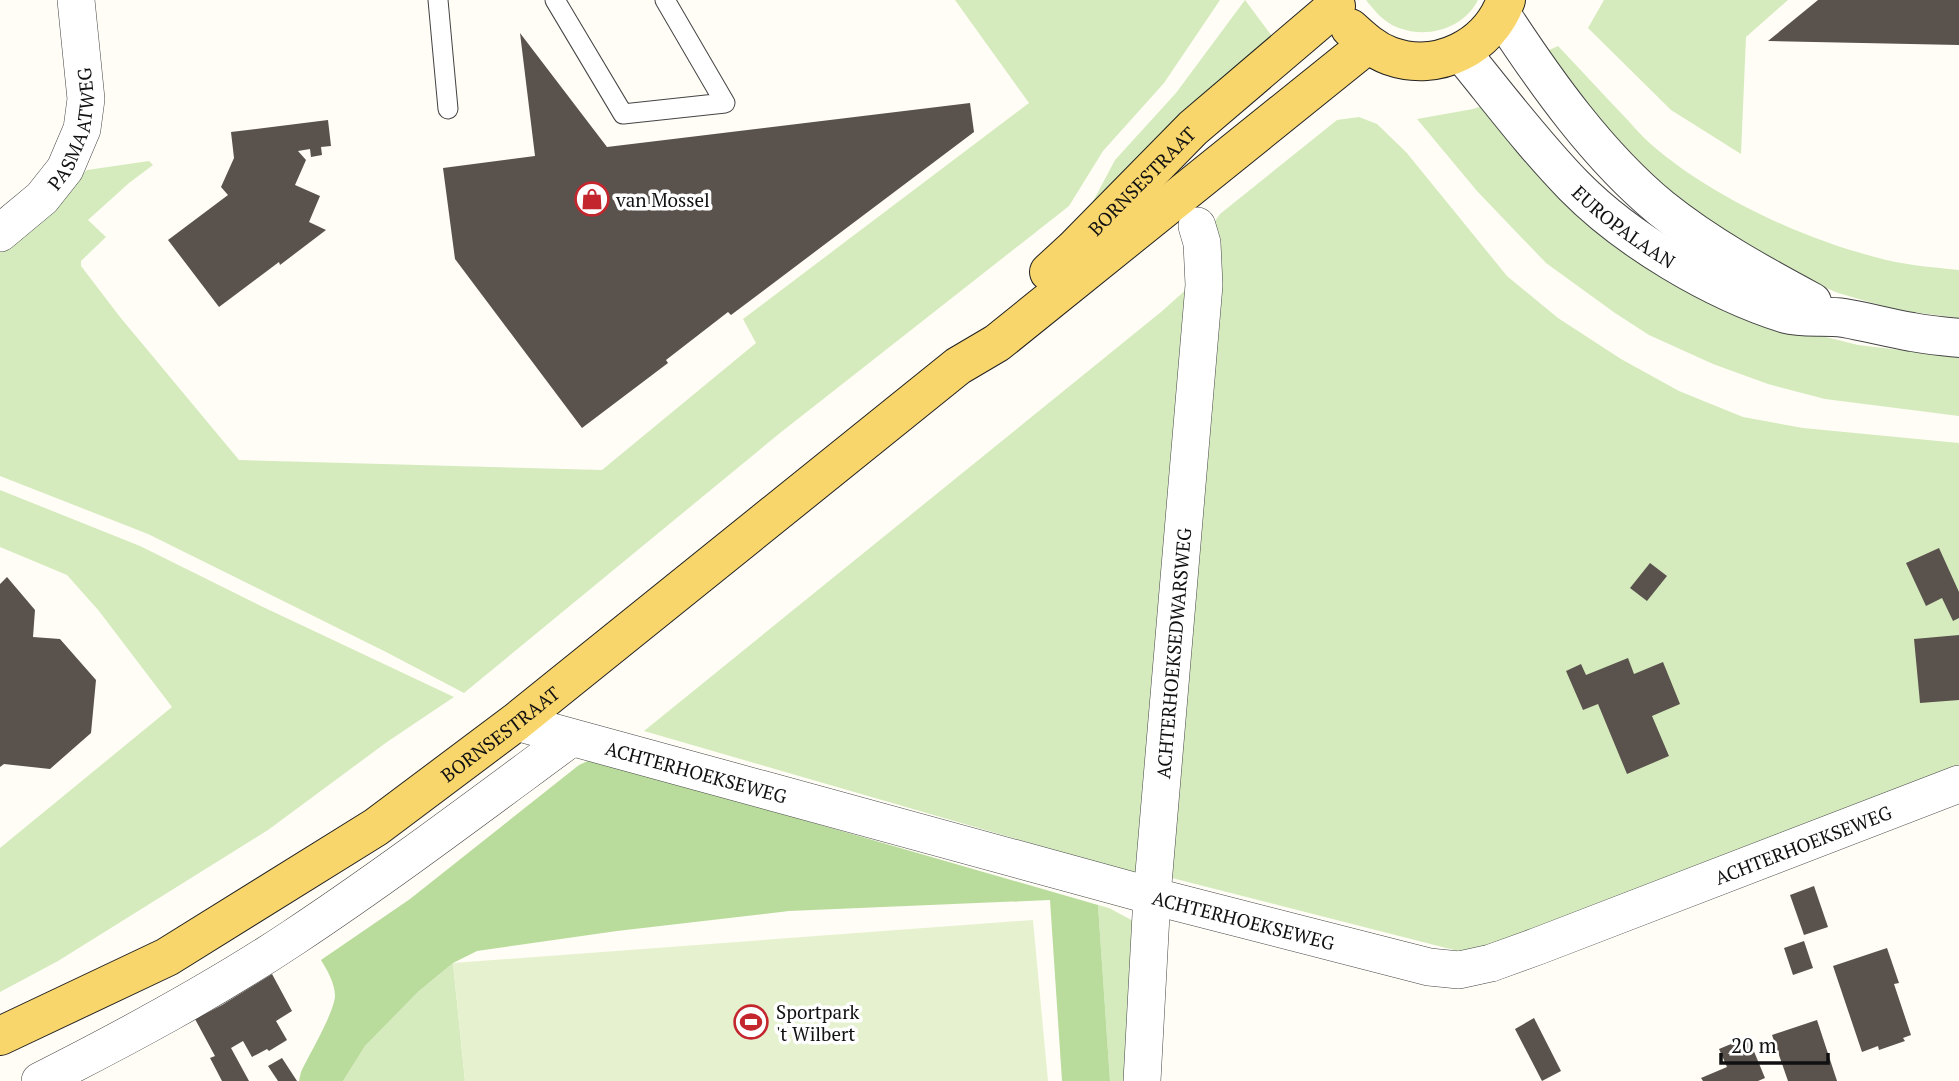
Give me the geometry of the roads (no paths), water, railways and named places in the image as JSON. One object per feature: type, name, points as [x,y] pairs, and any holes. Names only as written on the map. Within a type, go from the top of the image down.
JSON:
[{"type":"main road","points":[[1335,3],[1349,27],[1367,45],[1389,56],[1413,61],[1437,60],[1461,52],[1490,30],[1504,7]]},
{"type":"main road","name":"BORNSESTRAAT","points":[[958,366],[985,328],[1074,249],[1193,128],[1335,3]]},
{"type":"main road","name":"BORNSESTRAAT","points":[[0,1036],[167,957],[376,827],[516,722],[958,366],[997,343],[1367,45]]},
{"type":"street","name":"PASMAATWEG","points":[[0,233],[42,198],[65,169],[82,129],[86,99],[76,0]]},
{"type":"street","name":"EUROPALAAN","points":[[1504,7],[1532,61],[1601,148],[1661,208],[1693,232],[1841,318]]},
{"type":"street","name":"EUROPALAAN","points":[[1461,52],[1551,162],[1602,212],[1641,242],[1733,293],[1789,315],[1841,318],[1959,338]]},
{"type":"street","name":"ACHTERHOEKSEDWARSWEG","points":[[1142,1081],[1152,896],[1205,285],[1202,243],[1197,226]]},
{"type":"street","name":"ACHTERHOEKSEWEG","points":[[516,722],[1152,896],[1429,967],[1459,970],[1492,963],[1538,946],[1959,784]]},
{"type":"street","points":[[40,1081],[125,1038],[294,937],[429,843],[571,738]]},
{"type":"lane","points":[[438,0],[448,109]]},
{"type":"lane","points":[[555,0],[623,114],[725,103],[665,0]]},
{"type":"place","name":"van Mossel","points":[[592,199]]},
{"type":"place","name":"Sportpark 't Wilbert","points":[[751,1022]]}]
